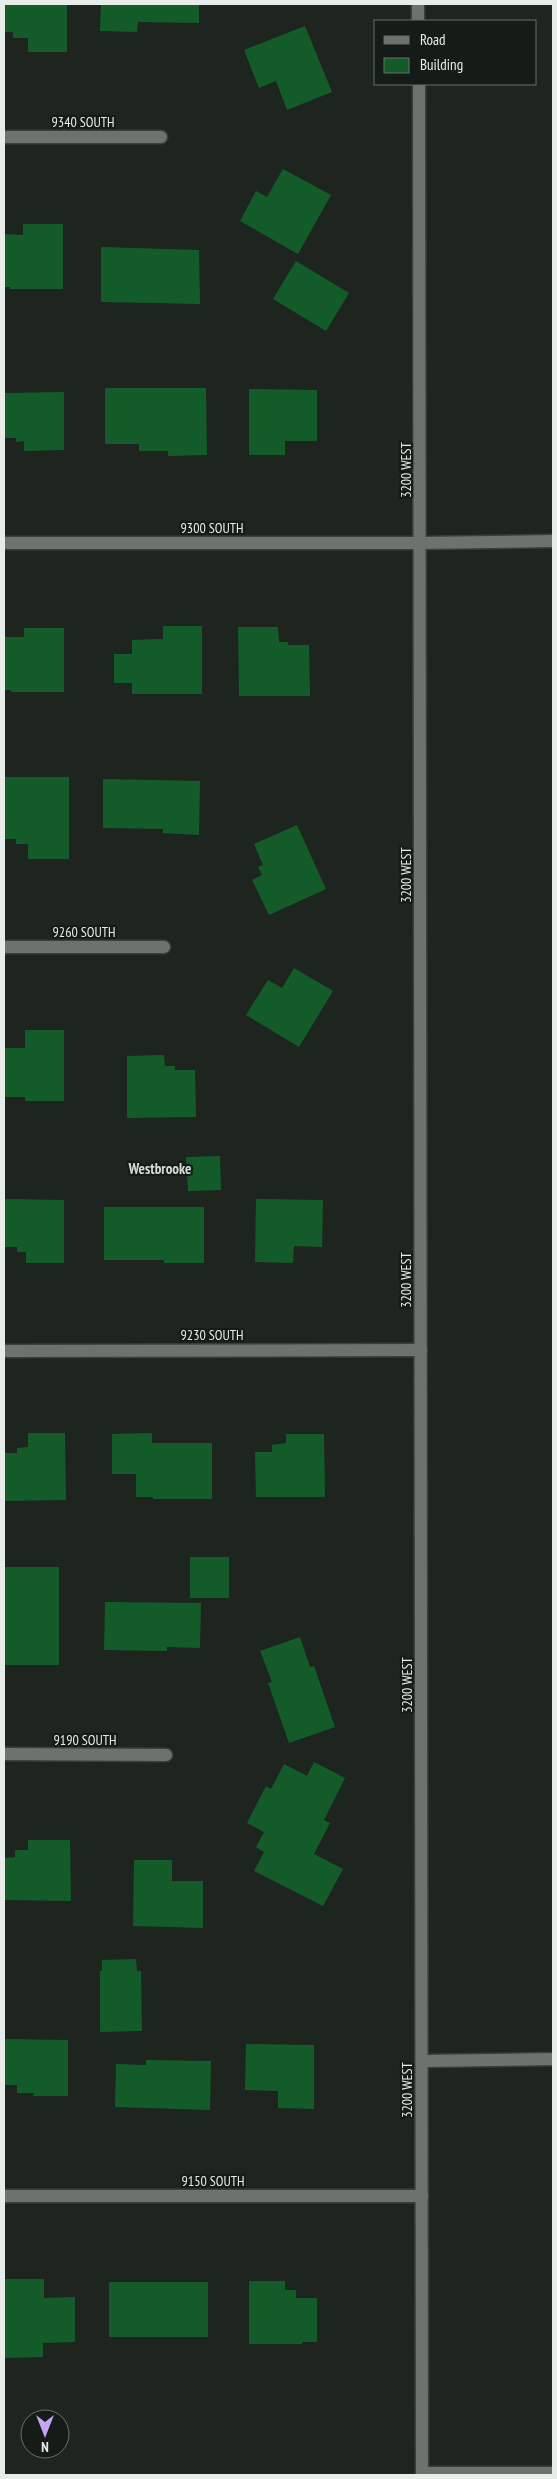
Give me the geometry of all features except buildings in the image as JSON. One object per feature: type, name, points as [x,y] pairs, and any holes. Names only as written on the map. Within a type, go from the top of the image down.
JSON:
[{"type":"street","points":[[418,4],[418,20]]},
{"type":"street","name":"3200 WEST","points":[[419,85],[422,2474]]},
{"type":"street","name":"9340 SOUTH","points":[[4,138],[161,137]]},
{"type":"street","name":"9300 SOUTH","points":[[4,543],[421,543],[553,541]]},
{"type":"street","name":"9260 SOUTH","points":[[4,947],[164,947]]},
{"type":"street","name":"9230 SOUTH","points":[[4,1351],[421,1350]]},
{"type":"street","name":"9190 SOUTH","points":[[4,1754],[166,1755]]},
{"type":"street","points":[[422,2060],[553,2059]]},
{"type":"street","name":"9150 SOUTH","points":[[4,2196],[422,2196]]},
{"type":"street","points":[[422,2474],[553,2473]]},
{"type":"district","name":"Westbrooke","points":[[160,1169]]}]
